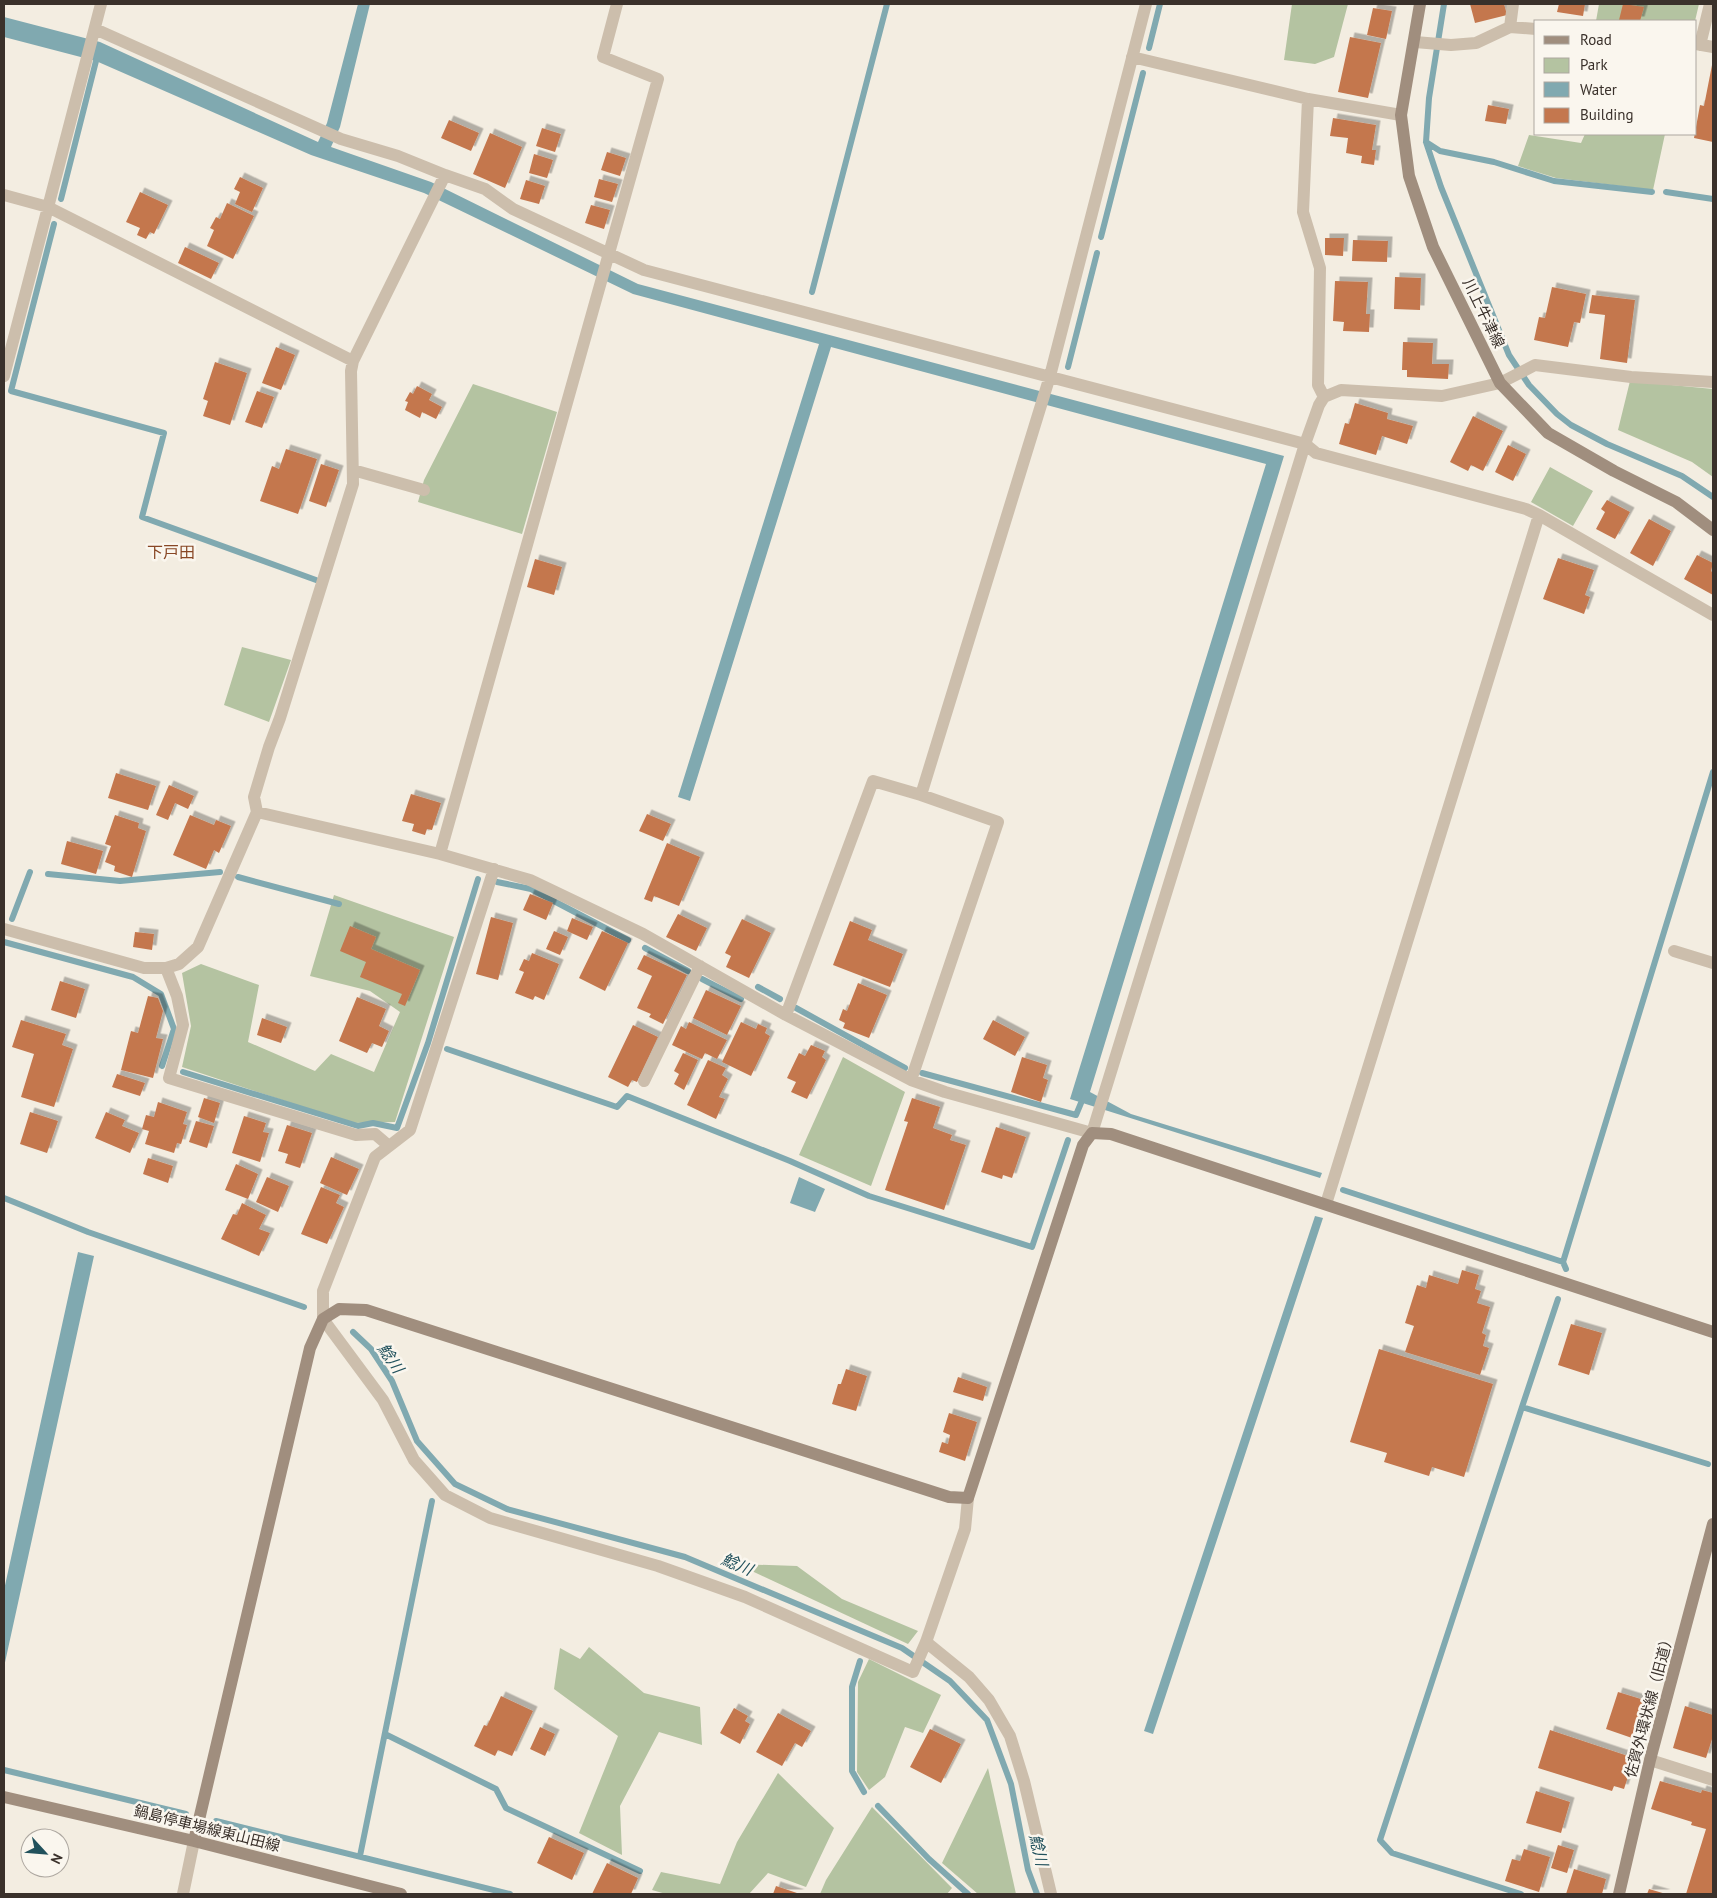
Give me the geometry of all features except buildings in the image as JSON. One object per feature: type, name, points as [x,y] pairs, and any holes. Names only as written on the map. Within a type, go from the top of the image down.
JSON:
[{"type":"street","points":[[4,376],[102,4]]},
{"type":"street","points":[[440,854],[658,80],[603,57],[617,4]]},
{"type":"street","points":[[921,795],[1049,379],[1146,4]]},
{"type":"street","name":"川上牛津線","points":[[1420,4],[1401,115],[1409,176],[1433,247],[1500,383],[1548,433],[1614,471],[1676,502],[1713,530]]},
{"type":"street","points":[[1510,27],[1513,4]]},
{"type":"street","points":[[1710,4],[1698,44],[1713,46]]},
{"type":"street","points":[[1415,42],[1450,45],[1476,43],[1510,27],[1534,29]]},
{"type":"street","points":[[94,32],[341,139],[398,156],[485,189],[513,209],[644,270],[1049,379],[1305,444],[1316,453],[1526,509],[1713,615]]},
{"type":"street","points":[[1132,57],[1308,99],[1401,115]]},
{"type":"street","points":[[1308,99],[1303,212],[1320,268],[1318,385],[1324,397]]},
{"type":"street","points":[[4,929],[144,968],[166,968],[179,964],[198,947],[257,812],[254,797],[353,484],[351,371],[353,361],[445,175]]},
{"type":"street","points":[[4,195],[48,207],[353,361]]},
{"type":"street","points":[[323,1319],[383,1400],[414,1460],[445,1495],[490,1518],[658,1566],[745,1597],[913,1672],[926,1642],[965,1529],[968,1498],[1083,1145],[1092,1133],[1305,444],[1319,405],[1324,397],[1341,390],[1442,396],[1500,383],[1535,365],[1631,377],[1713,382]]},
{"type":"street","points":[[353,470],[424,490]]},
{"type":"street","points":[[1326,1204],[1539,515]]},
{"type":"street","points":[[786,1015],[873,781],[921,795],[998,822],[911,1080]]},
{"type":"street","points":[[257,812],[440,854],[494,868],[539,884],[643,934],[786,1015],[911,1080],[945,1092],[1092,1133],[1111,1134],[1713,1332]]},
{"type":"street","points":[[183,1894],[310,1348],[323,1319],[323,1291],[375,1157],[410,1130],[494,868]]},
{"type":"street","points":[[1674,951],[1713,963]]},
{"type":"street","points":[[644,1081],[700,966]]},
{"type":"street","points":[[166,968],[176,996],[183,1025],[169,1078],[356,1135],[375,1134],[389,1146]]},
{"type":"street","points":[[323,1319],[339,1309],[366,1310],[950,1497],[968,1498]]},
{"type":"street","name":"佐賀外環状線（旧道）","points":[[1619,1894],[1650,1760],[1713,1524]]},
{"type":"street","points":[[926,1642],[969,1677],[989,1700],[1010,1736],[1024,1781],[1051,1894]]},
{"type":"street","points":[[1650,1760],[1713,1780]]},
{"type":"street","name":"鍋島停車場線東山田線","points":[[4,1797],[194,1841],[401,1894]]},
{"type":"green space","points":[[1292,4],[1348,4],[1334,57],[1315,64],[1284,60]]},
{"type":"green space","points":[[1599,4],[1699,4],[1695,20],[1596,20]]},
{"type":"green space","points":[[1529,135],[1581,143],[1585,135],[1665,135],[1653,190],[1556,178],[1518,166]]},
{"type":"green space","points":[[1630,381],[1713,389],[1713,477],[1692,462],[1618,430]]},
{"type":"green space","points":[[473,384],[557,412],[522,534],[418,502],[424,480]]},
{"type":"green space","points":[[1550,467],[1593,491],[1573,526],[1531,502]]},
{"type":"green space","points":[[242,647],[291,660],[269,722],[224,705]]},
{"type":"green space","points":[[334,895],[454,937],[395,1122],[352,1123],[182,1067],[191,1026],[182,973],[201,964],[259,985],[248,1042],[315,1071],[331,1054],[374,1072],[400,1012],[370,991],[310,976]]},
{"type":"green space","points":[[843,1057],[905,1092],[871,1186],[799,1155]]},
{"type":"green space","points":[[737,1564],[797,1566],[842,1599],[918,1631],[908,1644]]},
{"type":"green space","points":[[589,1647],[644,1693],[700,1707],[702,1745],[659,1732],[620,1806],[622,1855],[579,1833],[618,1736],[554,1689],[560,1648],[580,1659]]},
{"type":"green space","points":[[869,1659],[941,1695],[923,1733],[905,1727],[885,1777],[869,1790],[857,1772],[858,1682]]},
{"type":"green space","points":[[988,1768],[1016,1894],[978,1894],[942,1863]]},
{"type":"green space","points":[[778,1773],[834,1828],[806,1887],[768,1873],[749,1894],[666,1894],[652,1890],[661,1872],[720,1884],[737,1842]]},
{"type":"green space","points":[[872,1807],[952,1888],[947,1894],[820,1894],[826,1880]]},
{"type":"water","points":[[358,4],[370,4],[340,127],[331,147],[431,182],[638,284],[1284,456],[1090,1092],[1131,1114],[1322,1173],[1320,1178],[1070,1099],[1266,464],[831,347],[690,801],[678,797],[819,344],[633,294],[424,193],[311,155],[96,61],[4,37],[4,17],[100,42],[318,142],[327,123]]},
{"type":"water","points":[[799,1177],[825,1189],[815,1212],[790,1203]]},
{"type":"water","points":[[1315,1216],[1323,1218],[1153,1734],[1144,1731]]},
{"type":"water","points":[[78,1252],[94,1256],[4,1667],[4,1590]]},
{"type":"waterway","points":[[812,292],[887,4]]},
{"type":"waterway","points":[[1149,48],[1160,4]]},
{"type":"waterway","points":[[1444,4],[1429,98],[1426,142],[1441,187],[1509,355],[1529,385],[1557,414],[1571,425],[1607,444],[1682,476],[1713,497]]},
{"type":"waterway","points":[[61,199],[96,61]]},
{"type":"waterway","points":[[1101,237],[1143,73]]},
{"type":"waterway","points":[[1426,142],[1440,151],[1494,162],[1554,181],[1652,192]]},
{"type":"waterway","points":[[1666,192],[1713,199]]},
{"type":"waterway","points":[[54,224],[11,391],[164,433],[142,517],[316,580]]},
{"type":"waterway","points":[[1068,367],[1097,253]]},
{"type":"waterway","points":[[1563,1262],[1713,772]]},
{"type":"waterway","points":[[12,919],[30,872]]},
{"type":"waterway","points":[[48,874],[120,881],[220,872]]},
{"type":"waterway","points":[[238,877],[339,904]]},
{"type":"waterway","points":[[183,1072],[358,1126],[373,1123],[397,1128],[428,1043],[478,879]]},
{"type":"waterway","points":[[497,882],[531,889],[628,940]]},
{"type":"waterway","points":[[4,942],[133,977],[161,994],[174,1029],[162,1066]]},
{"type":"waterway","points":[[645,948],[688,971]]},
{"type":"waterway","points":[[702,979],[741,999]]},
{"type":"waterway","points":[[758,987],[780,999]]},
{"type":"waterway","points":[[796,1008],[905,1068]]},
{"type":"waterway","points":[[447,1049],[617,1107],[627,1096],[790,1161],[869,1196],[1032,1247],[1068,1140]]},
{"type":"waterway","points":[[922,1073],[1076,1115],[1081,1103]]},
{"type":"waterway","points":[[1343,1190],[1563,1262],[1566,1269]]},
{"type":"waterway","name":"鯰川","points":[[4,1198],[88,1232],[304,1307]]},
{"type":"waterway","points":[[1558,1299],[1522,1407],[1708,1464]]},
{"type":"waterway","name":"鯰川","points":[[353,1332],[371,1349],[392,1381],[417,1441],[455,1484],[507,1509],[685,1557],[902,1648],[950,1681],[987,1720],[1011,1784],[1028,1870],[1037,1894]]},
{"type":"waterway","points":[[1521,1894],[1392,1853],[1380,1840],[1522,1407]]},
{"type":"waterway","points":[[360,1856],[432,1501]]},
{"type":"waterway","points":[[860,1661],[852,1687],[852,1771],[864,1792]]},
{"type":"waterway","points":[[385,1734],[496,1789],[506,1808],[640,1871]]},
{"type":"waterway","points":[[4,1770],[186,1814]]},
{"type":"waterway","points":[[878,1806],[929,1859],[968,1894]]},
{"type":"waterway","points":[[216,1821],[510,1894]]},
{"type":"district","name":"下戸田","points":[[171,552]]}]
